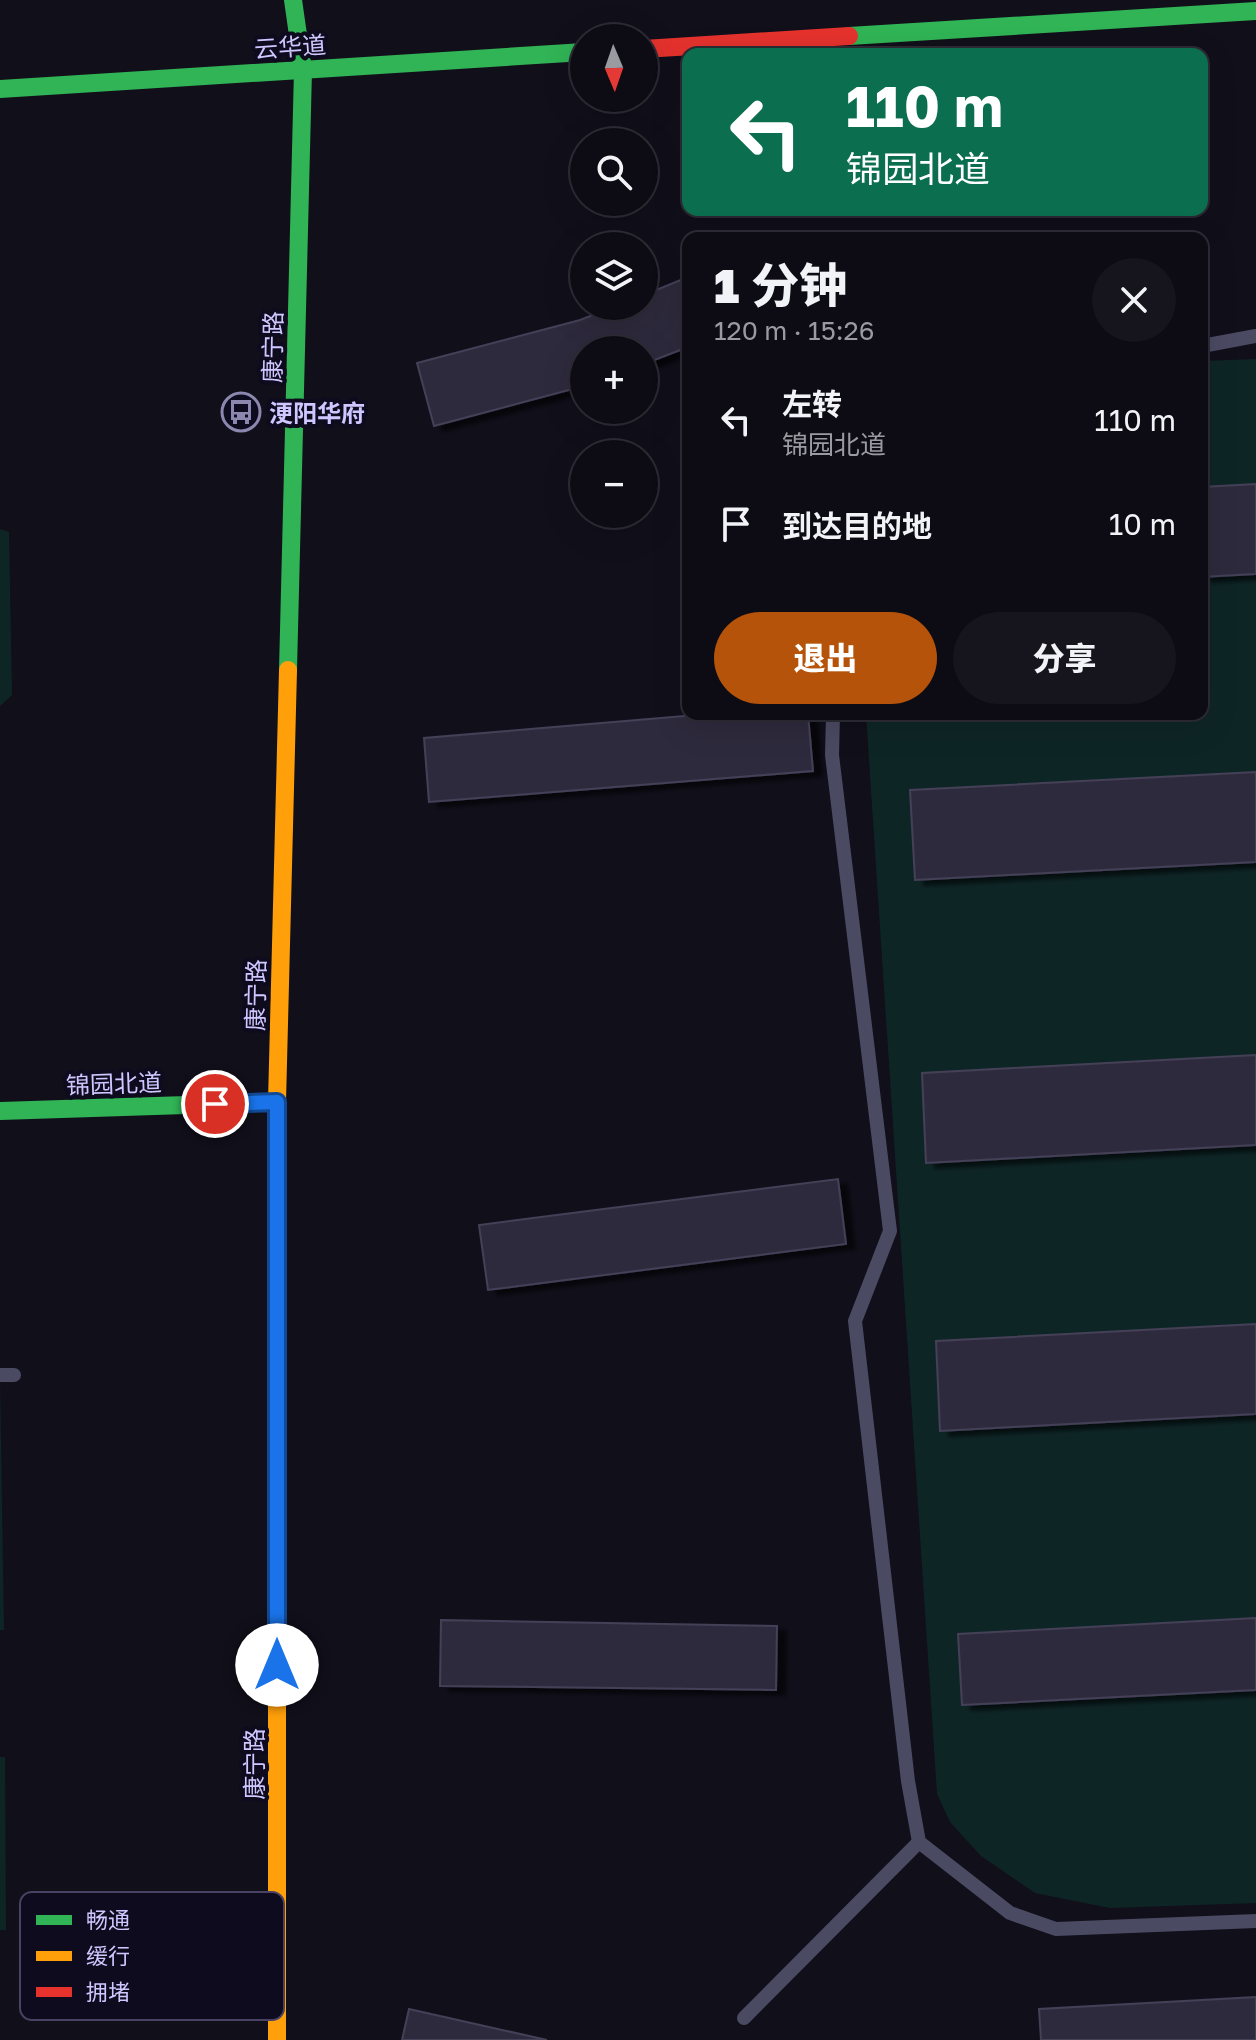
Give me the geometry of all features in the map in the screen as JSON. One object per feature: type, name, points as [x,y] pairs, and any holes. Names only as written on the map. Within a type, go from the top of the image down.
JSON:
[{"type":"main road","name":"康宁路","points":[[277,1892],[277,1102],[303,70],[293,0]]},
{"type":"main road","points":[[658,48],[1256,11]]},
{"type":"main road","name":"云华道","points":[[0,89],[570,53]]},
{"type":"main road","name":"锦园北道","points":[[0,1111],[277,1102]]},
{"type":"lane","points":[[1208,345],[1256,336]]},
{"type":"lane","points":[[833,720],[832,755],[890,1231],[855,1321],[908,1781],[919,1842],[1010,1913],[1056,1929],[1256,1921]]},
{"type":"lane","points":[[744,2018],[919,1842]]},
{"type":"green space","points":[[1256,359],[1256,1903],[1110,1908],[1035,1893],[981,1856],[950,1822],[937,1794],[866,720],[1208,720],[1208,361]]},
{"type":"green space","points":[[0,529],[9,532],[12,695],[0,706]]},
{"type":"green space","points":[[0,1377],[4,1630],[0,1630]]},
{"type":"green space","points":[[0,1757],[5,1757],[6,1930],[0,1930]]},
{"type":"building","points":[[682,279],[682,349],[658,359],[658,336],[570,336],[570,390],[434,426],[417,363],[580,320],[658,320],[658,289]]},
{"type":"building","points":[[1256,484],[1256,574],[1208,577],[1208,487]]},
{"type":"building","points":[[682,716],[682,720],[809,720],[813,771],[429,802],[424,738]]},
{"type":"building","points":[[1256,772],[1256,862],[915,880],[910,790]]},
{"type":"building","points":[[1256,1055],[1256,1145],[926,1163],[922,1073]]},
{"type":"building","points":[[838,1179],[846,1244],[488,1290],[479,1225]]},
{"type":"building","points":[[1256,1324],[1256,1414],[940,1431],[936,1341]]},
{"type":"building","points":[[1256,1618],[1256,1690],[962,1705],[958,1634]]},
{"type":"building","points":[[441,1620],[777,1626],[776,1690],[440,1686]]},
{"type":"building","points":[[1256,1997],[1256,2040],[1041,2040],[1039,2009]]},
{"type":"building","points":[[409,2009],[547,2040],[402,2040]]},
{"type":"traffic: fast","points":[[288,670],[303,70],[293,0]]},
{"type":"traffic: fast","points":[[849,36],[1256,11]]},
{"type":"traffic: fast","points":[[0,89],[570,53]]},
{"type":"traffic: fast","points":[[0,1111],[277,1102]]},
{"type":"traffic: fast","points":[[277,1186],[277,1675]]},
{"type":"traffic: slow","points":[[277,1186],[288,670]]},
{"type":"traffic: slow","points":[[277,1675],[277,1892]]},
{"type":"traffic: slow","points":[[277,2020],[277,2040]]},
{"type":"traffic: jam","points":[[658,48],[849,36]]},
{"type":"place","name":"浭阳华府","points":[[241,412]]},
{"type":"route","points":[[215,1104],[277,1102],[277,1665]]}]
